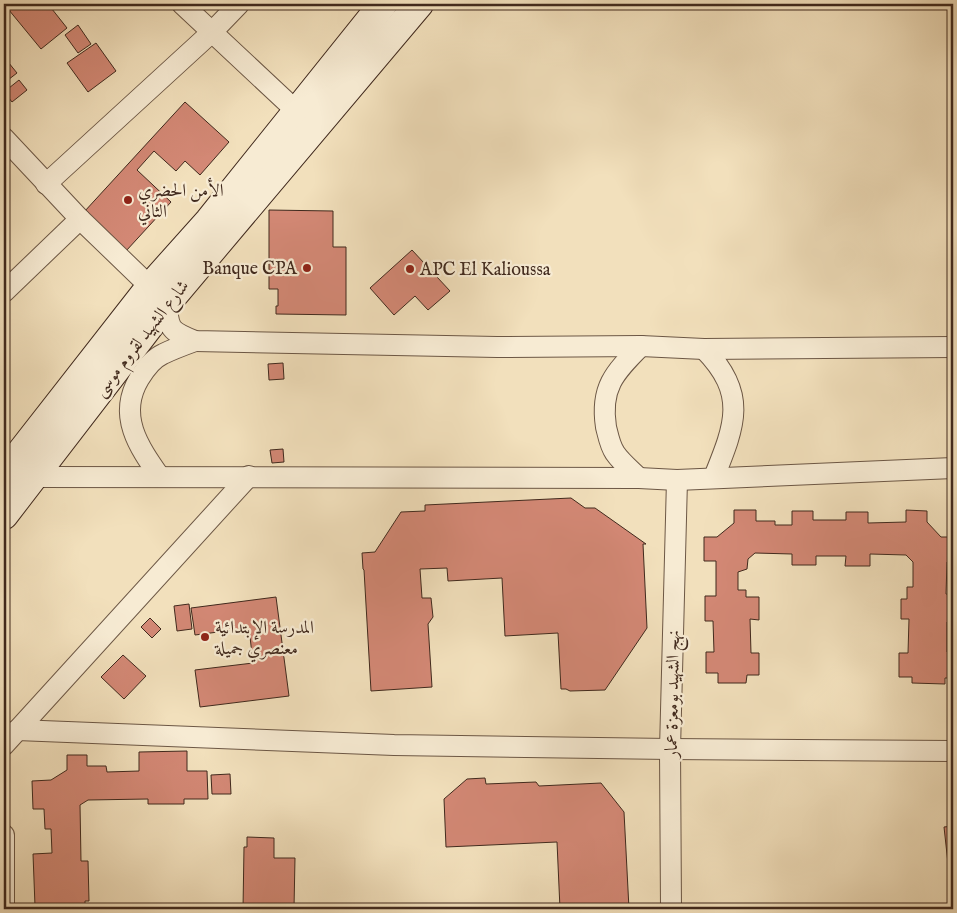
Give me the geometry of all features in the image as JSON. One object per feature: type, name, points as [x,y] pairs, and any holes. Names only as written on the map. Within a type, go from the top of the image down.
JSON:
[{"type":"street","points":[[182,4],[306,120]]},
{"type":"street","points":[[46,184],[212,32],[239,4]]},
{"type":"street","name":"شارع الشهيد لقروم موسى","points":[[306,120],[383,4]]},
{"type":"street","name":"شارع الشهيد لقروم موسى","points":[[4,474],[159,295],[306,120],[420,4]]},
{"type":"street","points":[[4,138],[80,219],[159,295],[168,322],[177,334],[195,340],[497,347],[641,346],[704,349],[953,348]]},
{"type":"street","points":[[4,292],[80,219]]},
{"type":"street","points":[[159,295],[145,368],[137,383],[130,408],[131,421],[140,449],[160,477]]},
{"type":"street","name":"شارع الشهيد لقروم موسى","points":[[4,515],[33,477],[159,295]]},
{"type":"street","points":[[145,368],[161,355],[195,340]]},
{"type":"street","points":[[639,478],[614,452],[607,432],[603,410],[607,389],[617,372],[641,346]]},
{"type":"street","points":[[704,349],[725,376],[733,395],[734,415],[730,435],[714,477]]},
{"type":"street","points":[[33,477],[248,476],[639,478],[677,480],[953,468]]},
{"type":"street","points":[[4,745],[248,476]]},
{"type":"street","name":"نهج الشهيد بومعزة عمار","points":[[671,909],[670,749],[677,480]]},
{"type":"street","points":[[17,730],[394,745],[953,751]]},
{"type":"street","points":[[4,835],[4,909]]},
{"type":"building","points":[[4,4],[48,4],[67,28],[41,49]]},
{"type":"building","points":[[78,25],[91,44],[78,53],[65,35]]},
{"type":"building","points":[[96,43],[116,71],[88,92],[67,63]]},
{"type":"building","points":[[4,57],[17,73],[4,83]]},
{"type":"building","points":[[19,80],[27,90],[12,102],[4,92]]},
{"type":"building","points":[[185,102],[229,142],[200,175],[185,161],[176,171],[154,151],[137,170],[171,202],[126,251],[84,212]]},
{"type":"building","name":"Banque CPA","points":[[269,210],[333,211],[333,247],[346,247],[346,315],[276,314],[278,289],[269,289]]},
{"type":"building","name":"APC El Kalioussa","points":[[412,250],[450,291],[428,310],[415,296],[394,315],[370,288]]},
{"type":"building","points":[[283,363],[284,379],[269,380],[268,364]]},
{"type":"building","points":[[283,449],[284,462],[272,463],[270,450]]},
{"type":"building","points":[[571,498],[585,508],[595,508],[646,544],[643,544],[647,628],[605,690],[570,691],[561,689],[558,633],[505,636],[502,578],[448,581],[447,568],[420,569],[422,598],[431,598],[433,617],[428,624],[432,687],[371,691],[362,553],[375,552],[401,512],[425,511],[425,505]]},
{"type":"building","points":[[734,510],[756,510],[756,521],[775,521],[775,525],[792,525],[792,511],[813,511],[813,520],[846,520],[846,512],[868,512],[868,523],[906,522],[906,510],[927,511],[927,522],[941,537],[953,537],[953,562],[947,562],[946,594],[953,595],[953,622],[947,622],[947,652],[953,652],[953,678],[945,678],[945,684],[912,683],[912,677],[899,677],[899,653],[908,653],[909,619],[901,619],[901,599],[907,599],[907,587],[913,587],[913,562],[906,555],[870,554],[870,566],[845,566],[846,556],[816,556],[816,565],[792,565],[792,554],[755,553],[748,559],[747,569],[738,572],[738,590],[746,590],[746,597],[759,597],[759,620],[750,619],[751,653],[759,653],[759,675],[747,675],[746,683],[718,683],[718,673],[706,673],[706,652],[714,652],[713,621],[705,621],[705,596],[716,596],[716,561],[704,561],[704,537],[717,537],[734,523]]},
{"type":"building","points":[[276,597],[289,696],[200,707],[195,670],[253,663],[249,628],[195,635],[191,608]]},
{"type":"building","points":[[189,604],[192,629],[177,631],[174,606]]},
{"type":"building","points":[[150,618],[161,629],[152,638],[141,627]]},
{"type":"building","points":[[123,655],[146,676],[124,699],[101,677]]},
{"type":"building","points":[[187,751],[187,771],[207,771],[208,799],[184,799],[184,804],[148,804],[148,799],[88,800],[80,805],[81,861],[88,861],[89,901],[85,901],[85,909],[56,909],[56,906],[35,906],[33,854],[52,853],[51,829],[45,829],[44,809],[33,809],[32,781],[51,780],[67,770],[67,755],[87,755],[87,766],[106,766],[107,772],[139,771],[139,752]]},
{"type":"building","points":[[230,774],[231,794],[212,794],[211,775]]},
{"type":"building","points":[[485,778],[486,784],[536,782],[539,786],[601,783],[624,812],[629,909],[560,909],[557,842],[446,847],[444,799],[467,779]]},
{"type":"building","points":[[953,826],[953,909],[944,827]]},
{"type":"building","points":[[247,837],[274,838],[274,858],[295,858],[294,908],[243,909],[244,847],[247,847]]},
{"type":"place","name":"الأمن الحضري الثاني","points":[[128,200]]},
{"type":"place","name":"Banque CPA","points":[[307,268]]},
{"type":"place","name":"APC El Kalioussa","points":[[410,269]]},
{"type":"place","name":"المدرسة الإبتدائية معنصري جميلة","points":[[205,637]]}]
